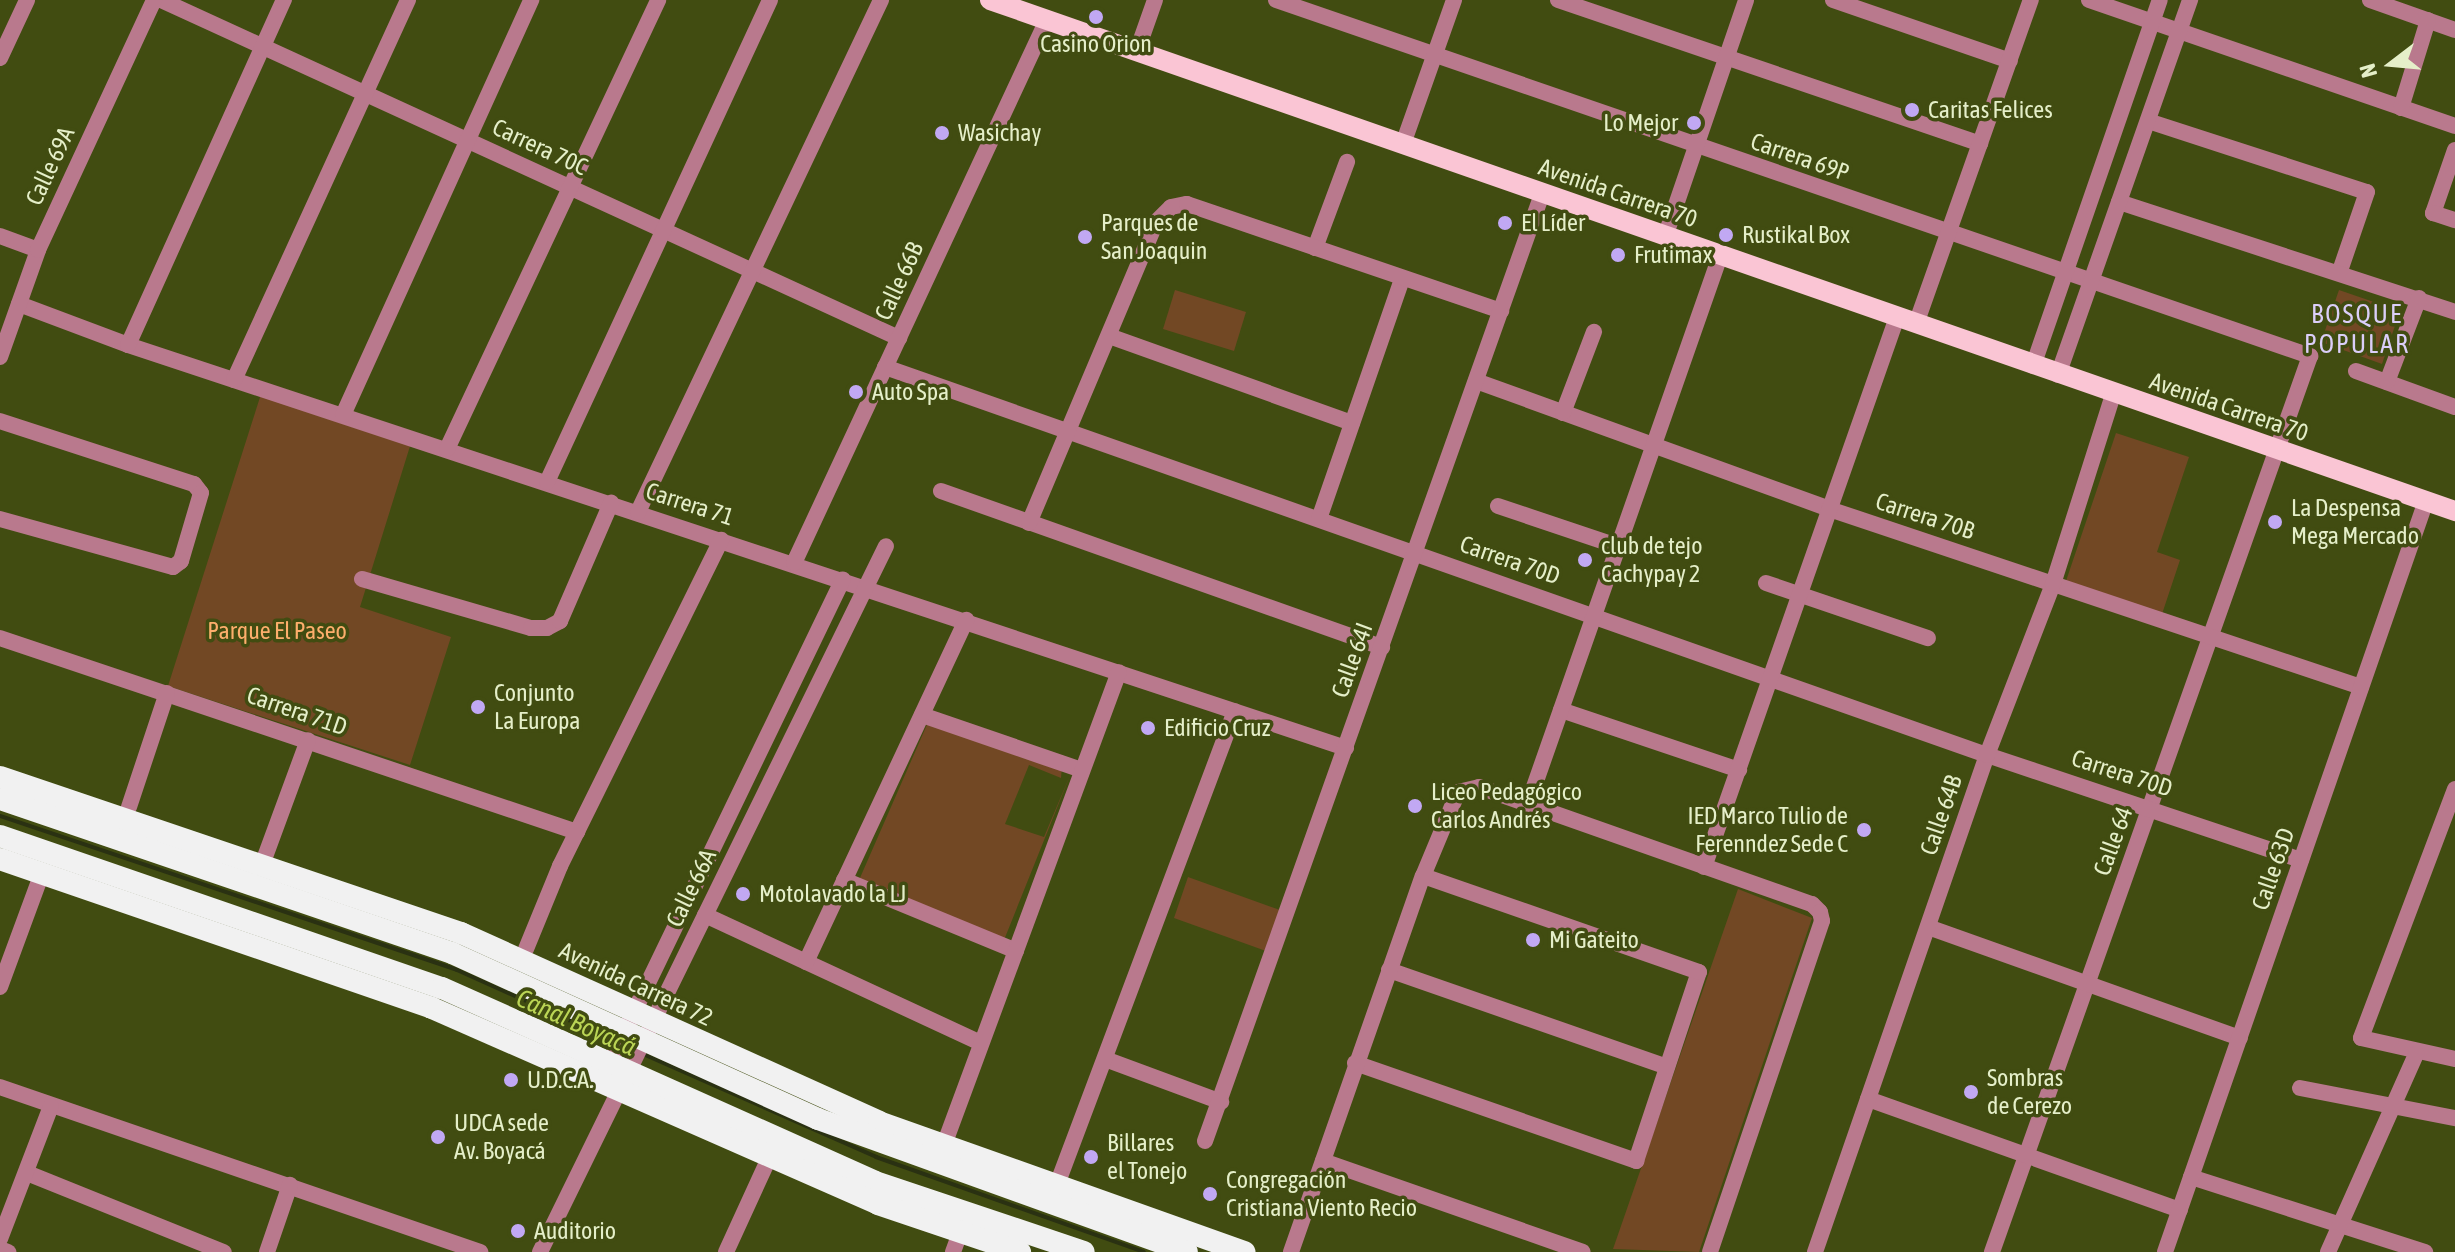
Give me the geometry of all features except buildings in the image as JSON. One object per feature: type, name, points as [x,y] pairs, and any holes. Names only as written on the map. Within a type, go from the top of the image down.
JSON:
[{"type":"highway","name":"Avenida Carrera 72","points":[[0,777],[461,933],[636,1031],[1245,1252]]},
{"type":"highway","name":"Avenida Carrera 72","points":[[0,799],[428,944],[636,1031],[881,1145],[1184,1251]]},
{"type":"highway","points":[[0,836],[442,988],[617,1070],[875,1182],[1084,1252]]},
{"type":"highway","points":[[194,842],[216,873]]},
{"type":"highway","points":[[0,859],[617,1070],[769,1158],[956,1242],[1020,1252]]},
{"type":"highway","points":[[1157,1218],[1184,1251]]},
{"type":"main road","name":"Avenida Carrera 70","points":[[990,0],[2113,395],[2455,511]]},
{"type":"street","points":[[0,58],[27,0]]},
{"type":"street","name":"Calle 69A","points":[[0,357],[38,250],[154,0]]},
{"type":"street","name":"Carrera 70C","points":[[161,0],[899,338]]},
{"type":"street","points":[[128,345],[284,0]]},
{"type":"street","points":[[234,380],[408,0]]},
{"type":"street","points":[[343,415],[531,0]]},
{"type":"street","points":[[447,449],[658,0]]},
{"type":"street","points":[[547,482],[770,0]]},
{"type":"street","points":[[638,512],[881,0]]},
{"type":"street","points":[[1137,51],[1155,0]]},
{"type":"street","name":"Carrera 69P","points":[[1276,0],[2090,284],[2310,356]]},
{"type":"street","points":[[1403,144],[1454,0]]},
{"type":"street","points":[[1558,0],[1727,55],[1980,144]]},
{"type":"street","points":[[1665,237],[1746,0]]},
{"type":"street","points":[[1833,0],[2010,61]]},
{"type":"street","points":[[1704,867],[1829,509],[1907,320],[1948,233],[2031,0]]},
{"type":"street","points":[[2089,0],[2455,126]]},
{"type":"street","points":[[2033,366],[2160,0]]},
{"type":"street","points":[[2058,375],[2190,0]]},
{"type":"street","points":[[2370,0],[2455,30]]},
{"type":"street","name":"Calle 66B","points":[[794,563],[1047,20]]},
{"type":"street","points":[[2401,108],[2428,20]]},
{"type":"street","points":[[2148,121],[2367,192],[2340,271]]},
{"type":"street","points":[[2455,150],[2433,213],[2455,220]]},
{"type":"street","points":[[1315,248],[1347,162]]},
{"type":"street","name":"Calle 64I","points":[[1205,1141],[1542,194]]},
{"type":"street","points":[[2119,202],[2340,271],[2455,312]]},
{"type":"street","points":[[1029,523],[1156,222],[1171,207],[1187,204],[1501,311]]},
{"type":"street","points":[[0,236],[38,250]]},
{"type":"street","points":[[1528,804],[1720,256]]},
{"type":"street","points":[[1319,519],[1402,279]]},
{"type":"street","points":[[2387,382],[2419,298]]},
{"type":"street","name":"Carrera 71","points":[[19,304],[128,345],[843,579],[1346,748]]},
{"type":"street","points":[[1563,413],[1594,332]]},
{"type":"street","points":[[1109,336],[1352,423]]},
{"type":"street","name":"Calle 64","points":[[1992,1252],[2310,356]]},
{"type":"street","name":"Carrera 70D","points":[[885,367],[1594,614],[1987,755],[2301,860]]},
{"type":"street","points":[[2356,371],[2455,407]]},
{"type":"street","name":"Carrera 70B","points":[[1476,381],[1829,509],[2361,687]]},
{"type":"street","name":"Calle 64B","points":[[1815,1252],[1987,755],[2053,584],[2113,395]]},
{"type":"street","points":[[0,421],[194,484],[201,493],[177,565],[165,568],[0,519]]},
{"type":"street","points":[[941,491],[1382,647]]},
{"type":"street","name":"Calle 63D","points":[[2165,1252],[2426,501]]},
{"type":"street","points":[[362,579],[531,628],[547,628],[560,621],[611,503]]},
{"type":"street","points":[[1498,506],[1617,546]]},
{"type":"street","points":[[526,949],[560,866],[721,540]]},
{"type":"street","name":"Calle 66A","points":[[636,1031],[705,915],[886,546]]},
{"type":"street","name":"Calle 66A","points":[[545,1251],[617,1070],[843,579]]},
{"type":"street","points":[[1766,583],[1928,638]]},
{"type":"street","points":[[806,962],[966,620]]},
{"type":"street","name":"Carrera 71D","points":[[0,638],[577,832]]},
{"type":"street","points":[[944,1145],[1119,672]]},
{"type":"street","points":[[129,807],[167,693]]},
{"type":"street","points":[[1561,710],[1739,770]]},
{"type":"street","points":[[1058,1182],[1235,711]]},
{"type":"street","points":[[922,715],[1082,770]]},
{"type":"street","points":[[262,865],[308,740]]},
{"type":"street","points":[[1291,1252],[1423,876],[1458,792],[1479,787],[1812,904],[1820,912],[1822,921],[1710,1252]]},
{"type":"street","points":[[2453,800],[2361,1038],[2416,1054],[2455,1059]]},
{"type":"street","points":[[0,987],[42,873]]},
{"type":"street","points":[[1355,1063],[1636,1161],[1699,972],[1423,876]]},
{"type":"street","points":[[844,880],[1016,951]]},
{"type":"street","points":[[705,915],[981,1043]]},
{"type":"street","points":[[1928,927],[2240,1038]]},
{"type":"street","points":[[1389,970],[1667,1067]]},
{"type":"street","points":[[2328,1252],[2416,1054]]},
{"type":"street","points":[[1105,1059],[1221,1102]]},
{"type":"street","points":[[0,1087],[480,1252]]},
{"type":"street","points":[[2300,1088],[2455,1118]]},
{"type":"street","points":[[1868,1099],[2180,1210]]},
{"type":"street","points":[[0,1239],[51,1106]]},
{"type":"street","points":[[726,1252],[769,1158]]},
{"type":"street","points":[[1323,1161],[1583,1252]]},
{"type":"street","points":[[27,1173],[224,1252]]},
{"type":"street","points":[[2191,1177],[2425,1252]]},
{"type":"street","points":[[267,1252],[290,1185]]},
{"type":"street","points":[[0,1249],[8,1252]]},
{"type":"green space","points":[[1175,290],[1246,312],[1234,351],[1163,329]]},
{"type":"green space","points":[[2339,290],[2400,311],[2382,364],[2321,342]]},
{"type":"green space","name":"Parque El Paseo","points":[[261,394],[411,443],[360,607],[451,637],[410,765],[168,686]]},
{"type":"green space","points":[[2116,433],[2189,457],[2157,552],[2180,560],[2162,614],[2066,581]]},
{"type":"green space","points":[[929,720],[1062,766],[1061,778],[1029,765],[1005,824],[1044,837],[1071,773],[1000,950],[856,887]]},
{"type":"green space","points":[[1188,877],[1280,910],[1266,951],[1174,918]]},
{"type":"green space","points":[[1738,889],[1812,918],[1699,1252],[1613,1249]]},
{"type":"waterway","name":"Canal Boyacá","points":[[0,816],[457,970],[613,1040]]},
{"type":"waterway","name":"Canal Boyacá","points":[[643,1054],[876,1157],[1144,1252]]},
{"type":"place","name":"Casino Orion","points":[[1096,17]]},
{"type":"place","name":"Caritas Felices","points":[[1912,110]]},
{"type":"place","name":"Lo Mejor","points":[[1694,123]]},
{"type":"place","name":"Wasichay","points":[[942,133]]},
{"type":"place","name":"El Líder","points":[[1505,223]]},
{"type":"place","name":"Rustikal Box","points":[[1726,235]]},
{"type":"place","name":"Parques de San Joaquin","points":[[1085,237]]},
{"type":"place","name":"Frutimax","points":[[1618,255]]},
{"type":"place","name":"Auto Spa","points":[[856,392]]},
{"type":"place","name":"La Despensa Mega Mercado","points":[[2275,522]]},
{"type":"place","name":"club de tejo Cachypay 2","points":[[1585,560]]},
{"type":"place","name":"Conjunto La Europa","points":[[478,707]]},
{"type":"place","name":"Edificio Cruz","points":[[1148,728]]},
{"type":"place","name":"Liceo Pedagógico Carlos Andrés","points":[[1415,806]]},
{"type":"place","name":"IED Marco Tulio de Ferenndez Sede C","points":[[1864,830]]},
{"type":"place","name":"Motolavado la LJ","points":[[743,894]]},
{"type":"place","name":"Mi Gateito","points":[[1533,940]]},
{"type":"place","name":"U.D.C.A.","points":[[511,1080]]},
{"type":"place","name":"Sombras de Cerezo","points":[[1971,1092]]},
{"type":"place","name":"UDCA sede Av. Boyacá","points":[[438,1137]]},
{"type":"place","name":"Billares el Tonejo","points":[[1091,1157]]},
{"type":"place","name":"Congregación Cristiana Viento Recio","points":[[1210,1194]]},
{"type":"place","name":"Auditorio","points":[[518,1231]]},
{"type":"district","name":"BOSQUE POPULAR","points":[[2357,330]]}]
